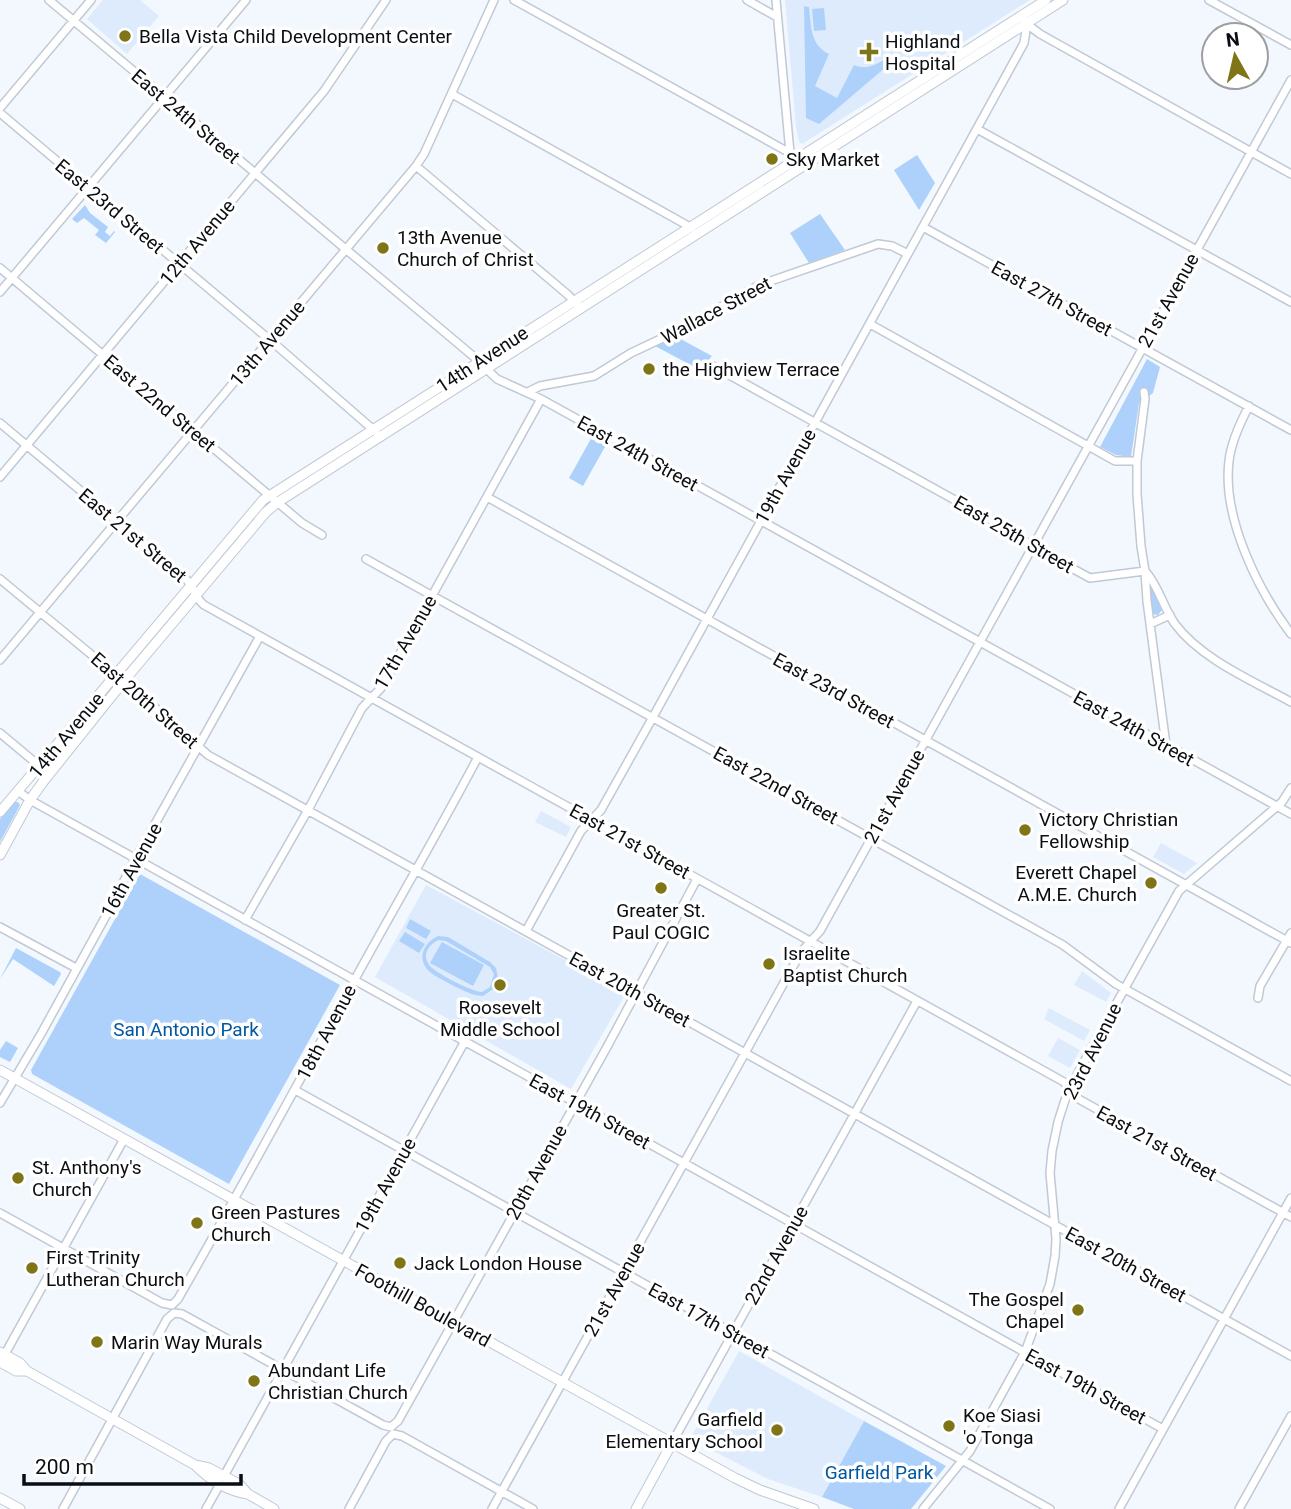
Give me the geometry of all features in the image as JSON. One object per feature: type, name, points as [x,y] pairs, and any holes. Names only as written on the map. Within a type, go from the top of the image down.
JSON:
[{"type":"main road","name":"14th Avenue","points":[[1024,20],[1046,0]]},
{"type":"main road","name":"14th Avenue","points":[[0,813],[263,500],[376,433],[694,230],[795,161],[1024,20],[1063,0]]},
{"type":"main road","name":"14th Avenue","points":[[0,855],[30,800],[49,774],[266,512],[376,433]]},
{"type":"main road","name":"Foothill Boulevard","points":[[0,1070],[753,1487],[814,1509]]},
{"type":"main road","points":[[1,1359],[20,1363],[27,1371],[195,1465],[205,1476],[239,1484],[248,1494],[274,1509]]},
{"type":"main road","name":"22nd Avenue","points":[[636,1509],[672,1443]]},
{"type":"main road","points":[[0,1498],[20,1509]]},
{"type":"street","name":"East 24th Street","points":[[49,0],[346,249],[496,379],[541,399],[1291,814]]},
{"type":"street","points":[[0,111],[91,0]]},
{"type":"street","points":[[0,292],[246,0]]},
{"type":"street","name":"12th Avenue","points":[[0,477],[324,91],[386,0]]},
{"type":"street","name":"13th Avenue","points":[[0,660],[416,166],[424,154],[494,0]]},
{"type":"street","points":[[514,0],[795,161]]},
{"type":"street","points":[[747,0],[777,17]]},
{"type":"street","points":[[776,0],[795,161]]},
{"type":"street","points":[[1209,0],[1291,45]]},
{"type":"street","points":[[1024,20],[1051,41],[1291,174]]},
{"type":"street","name":"19th Avenue","points":[[526,931],[582,831],[601,810],[977,129],[1024,43],[1024,20]]},
{"type":"street","name":"21st Avenue","points":[[492,1509],[801,953],[820,931],[1291,80]]},
{"type":"street","points":[[452,94],[694,230]]},
{"type":"street","name":"East 23rd Street","points":[[0,111],[376,433]]},
{"type":"street","points":[[977,129],[1291,302]]},
{"type":"street","points":[[416,166],[578,304]]},
{"type":"street","name":"East 27th Street","points":[[923,227],[1291,430]]},
{"type":"street","name":"Wallace Street","points":[[528,392],[540,386],[594,376],[631,353],[686,327],[759,285],[877,244],[892,246],[908,254]]},
{"type":"street","name":"East 22nd Street","points":[[0,268],[302,523],[322,535]]},
{"type":"street","points":[[870,324],[1115,461],[1138,461]]},
{"type":"street","name":"East 25th Street","points":[[713,366],[1090,578],[1145,571]]},
{"type":"street","points":[[1144,392],[1137,494],[1145,582],[1166,745]]},
{"type":"street","name":"17th Avenue","points":[[245,919],[308,810],[362,708],[381,688],[541,399]]},
{"type":"street","points":[[1249,406],[1233,443],[1229,461],[1228,480],[1232,506],[1249,564],[1276,615],[1291,634]]},
{"type":"street","name":"East 21st Street","points":[[0,423],[191,585],[204,605],[1064,1082],[1075,1097],[1291,1217]]},
{"type":"street","name":"East 23rd Street","points":[[487,497],[1289,942]]},
{"type":"street","name":"East 22nd Street","points":[[366,559],[1063,945],[1115,984],[1291,1081]]},
{"type":"street","points":[[1145,571],[1152,579],[1170,615],[1203,651],[1291,702]]},
{"type":"street","name":"East 20th Street","points":[[0,579],[151,704],[208,755],[1291,1356]]},
{"type":"street","points":[[1150,624],[1170,615]]},
{"type":"street","name":"16th Avenue","points":[[0,1104],[260,636]]},
{"type":"street","points":[[0,733],[49,774]]},
{"type":"street","name":"18th Avenue","points":[[63,1509],[478,757]]},
{"type":"street","name":"23rd Avenue","points":[[923,1509],[970,1451],[1025,1352],[1052,1274],[1056,1239],[1052,1202],[1052,1151],[1069,1090],[1177,895],[1283,800],[1291,788]]},
{"type":"street","name":"East 19th Street","points":[[18,792],[1163,1429]]},
{"type":"street","name":"20th Avenue","points":[[349,1509],[697,879]]},
{"type":"street","points":[[0,927],[76,968]]},
{"type":"street","points":[[1258,998],[1260,986],[1289,942],[1291,933]]},
{"type":"street","name":"22nd Avenue","points":[[672,1443],[917,1001]]},
{"type":"street","name":"19th Avenue","points":[[206,1509],[465,1041]]},
{"type":"street","name":"East 17th Street","points":[[295,1090],[1050,1509]]},
{"type":"street","points":[[1,1359],[124,1139]]},
{"type":"street","points":[[1119,1509],[1291,1198]]},
{"type":"street","points":[[0,1213],[533,1509]]},
{"type":"street","points":[[1239,1509],[1291,1416]]},
{"type":"shaded area","name":"Bella Vista Child Development Center","points":[[103,0],[140,0],[159,16],[127,54],[87,19]]},
{"type":"shaded area","name":"Highland Hospital","points":[[785,0],[1030,0],[802,144],[799,142],[796,127]]},
{"type":"shaded area","points":[[541,811],[571,827],[566,837],[535,822]]},
{"type":"shaded area","points":[[1161,843],[1197,863],[1184,874],[1153,857]]},
{"type":"shaded area","name":"Roosevelt Middle School","points":[[426,885],[626,993],[571,1089],[375,977]]},
{"type":"shaded area","points":[[1082,971],[1111,993],[1106,1002],[1074,985]]},
{"type":"shaded area","points":[[1049,1008],[1090,1030],[1084,1041],[1044,1019]]},
{"type":"shaded area","points":[[1058,1038],[1080,1050],[1070,1068],[1048,1056]]},
{"type":"shaded area","name":"Garfield Elementary School","points":[[739,1351],[864,1421],[822,1497],[768,1479],[690,1439]]},
{"type":"green space","points":[[804,6],[809,7],[815,40],[829,54],[815,86],[837,98],[854,65],[868,67],[889,56],[893,61],[819,124],[806,118]]},
{"type":"green space","points":[[824,8],[826,30],[814,31],[812,9]]},
{"type":"green space","points":[[917,155],[935,183],[919,210],[894,170]]},
{"type":"green space","points":[[85,205],[90,213],[108,227],[105,232],[110,236],[115,232],[106,243],[95,235],[99,230],[84,218],[77,223],[72,219]]},
{"type":"green space","points":[[820,214],[845,250],[809,263],[790,233]]},
{"type":"green space","points":[[675,336],[712,356],[700,370],[655,346]]},
{"type":"green space","points":[[1147,359],[1160,367],[1153,393],[1139,403],[1131,457],[1116,455],[1100,447]]},
{"type":"green space","points":[[592,437],[606,445],[583,486],[569,478]]},
{"type":"green space","points":[[1148,580],[1162,608],[1158,615],[1152,614]]},
{"type":"green space","points":[[14,802],[20,805],[0,842],[0,819]]},
{"type":"green space","name":"San Antonio Park","points":[[140,874],[340,985],[229,1184],[32,1074],[31,1070]]},
{"type":"green space","points":[[410,919],[431,931],[426,939],[406,928]]},
{"type":"green space","points":[[405,932],[425,944],[419,953],[399,941]]},
{"type":"green space","points":[[438,936],[448,937],[490,962],[496,968],[498,978],[493,989],[483,996],[475,995],[430,972],[422,957],[425,947]],"holes":[[[439,940],[446,941],[490,967],[494,974],[490,987],[482,992],[471,989],[431,967],[426,959],[429,948]]]},
{"type":"green space","points":[[442,942],[484,965],[473,986],[430,963]]},
{"type":"green space","points":[[16,948],[60,972],[54,986],[13,959],[0,979]]},
{"type":"green space","points":[[6,1041],[18,1048],[10,1062],[0,1057],[0,1050]]},
{"type":"green space","name":"Garfield Park","points":[[864,1421],[946,1466],[911,1509],[854,1509],[822,1497]]},
{"type":"place","name":"Bella Vista Child Development Center","points":[[125,36]]},
{"type":"place","name":"Highland Hospital","points":[[869,52]]},
{"type":"place","name":"Sky Market","points":[[772,159]]},
{"type":"place","name":"13th Avenue Church of Christ","points":[[383,248]]},
{"type":"place","name":"the Highview Terrace","points":[[649,369]]},
{"type":"place","name":"Victory Christian Fellowship","points":[[1025,830]]},
{"type":"place","name":"Everett Chapel A.M.E. Church","points":[[1151,883]]},
{"type":"place","name":"Greater St. Paul COGIC","points":[[661,888]]},
{"type":"place","name":"Israelite Baptist Church","points":[[769,964]]},
{"type":"place","name":"Roosevelt Middle School","points":[[500,985]]},
{"type":"place","name":"St. Anthony's Church","points":[[18,1178]]},
{"type":"place","name":"Green Pastures Church","points":[[197,1223]]},
{"type":"place","name":"Jack London House","points":[[400,1263]]},
{"type":"place","name":"First Trinity Lutheran Church","points":[[32,1268]]},
{"type":"place","name":"The Gospel Chapel","points":[[1078,1310]]},
{"type":"place","name":"Marin Way Murals","points":[[97,1342]]},
{"type":"place","name":"Abundant Life Christian Church","points":[[254,1381]]},
{"type":"place","name":"Koe Siasi 'o Tonga","points":[[949,1426]]},
{"type":"place","name":"Garfield Elementary School","points":[[777,1430]]}]
